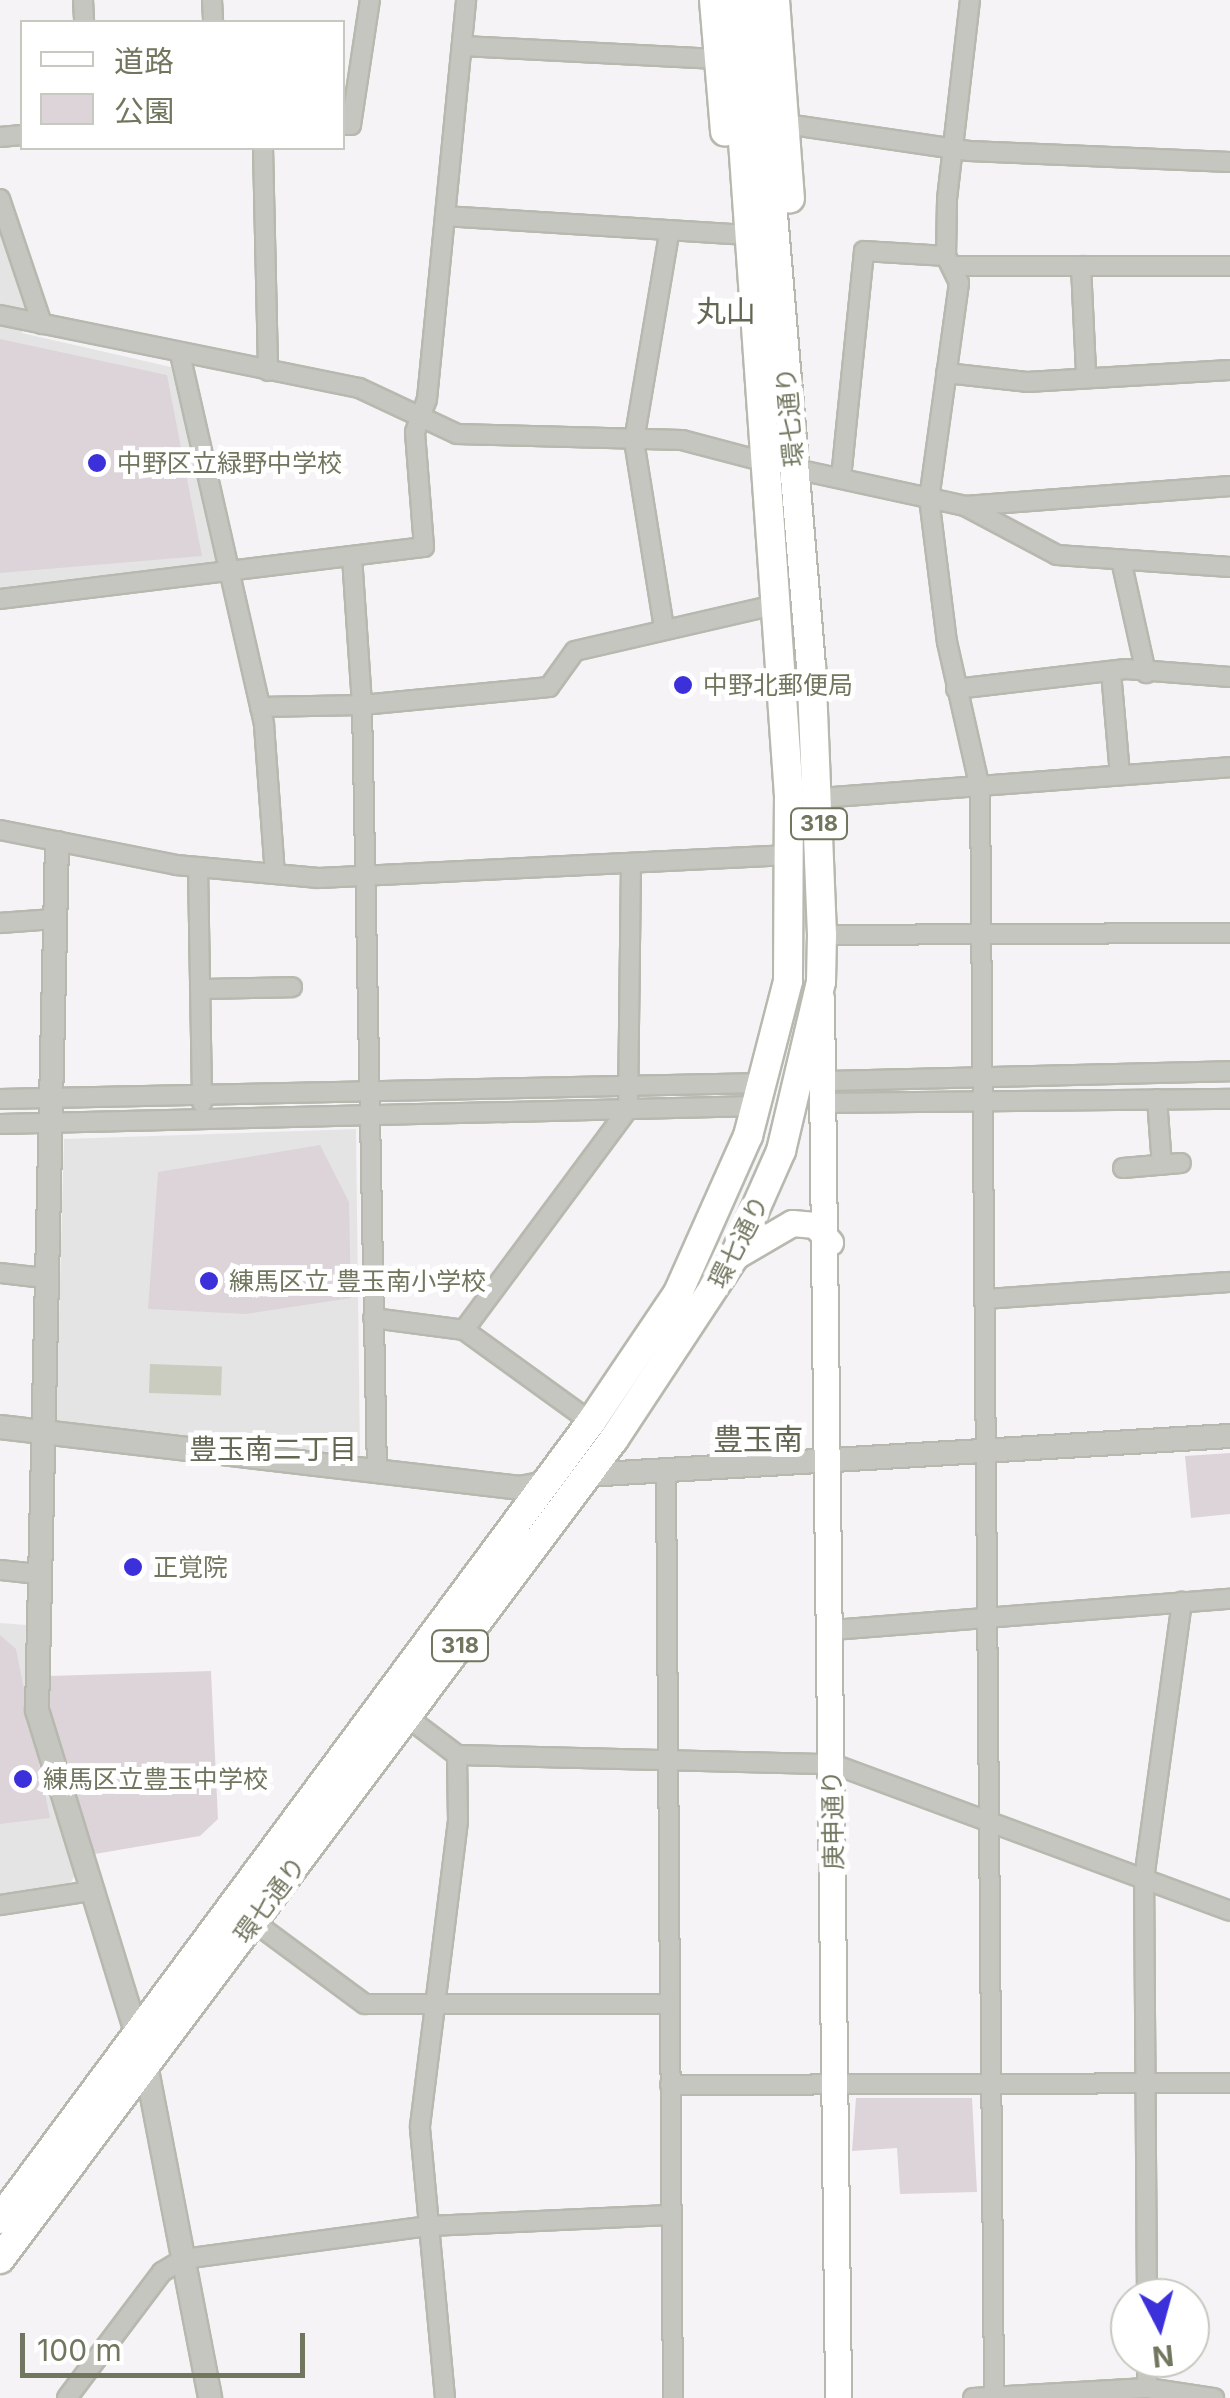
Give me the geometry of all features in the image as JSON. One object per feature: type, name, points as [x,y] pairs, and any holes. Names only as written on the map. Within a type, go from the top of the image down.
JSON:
[{"type":"main road","points":[[714,0],[754,459],[778,594]]},
{"type":"main road","name":"環七通り","points":[[0,2219],[592,1422],[678,1293],[761,1094],[788,981],[790,854],[778,594],[734,0]]},
{"type":"main road","name":"環七通り","points":[[0,2258],[586,1475],[734,1257],[793,1114],[820,982],[819,798],[756,0]]},
{"type":"main road","points":[[775,0],[786,124],[805,471],[810,666]]},
{"type":"main road","name":"庚申通り","points":[[820,982],[830,1242],[838,2398]]},
{"type":"main road","points":[[734,1257],[792,1223],[815,1225],[830,1242]]},
{"type":"street","points":[[345,125],[351,125],[370,0]]},
{"type":"street","points":[[0,599],[234,577],[424,548],[421,421],[466,0]]},
{"type":"street","points":[[970,0],[954,146],[946,372],[929,498],[956,689],[980,788],[994,2397]]},
{"type":"street","points":[[462,46],[718,59]]},
{"type":"street","points":[[786,124],[954,146],[1230,162]]},
{"type":"street","points":[[262,150],[268,371]]},
{"type":"street","points":[[0,199],[42,324]]},
{"type":"street","points":[[445,216],[669,234],[734,234]]},
{"type":"street","points":[[664,628],[634,441],[669,234]]},
{"type":"street","points":[[840,478],[864,251],[951,261],[1230,266]]},
{"type":"street","points":[[1081,266],[1086,374]]},
{"type":"street","points":[[0,315],[359,388],[421,421],[532,441],[682,440],[754,459]]},
{"type":"street","points":[[180,354],[234,577],[260,707],[275,874]]},
{"type":"street","points":[[946,372],[1026,382],[1086,374],[1230,370]]},
{"type":"street","points":[[805,471],[965,506],[1058,554],[1230,567]]},
{"type":"street","points":[[965,506],[1230,486]]},
{"type":"street","points":[[352,558],[362,704],[377,1471]]},
{"type":"street","points":[[1121,560],[1146,672]]},
{"type":"street","points":[[260,707],[362,704],[549,687],[575,651],[778,594]]},
{"type":"street","points":[[956,689],[1111,672],[1230,677]]},
{"type":"street","points":[[1111,672],[1120,775]]},
{"type":"street","points":[[819,798],[1230,767]]},
{"type":"street","points":[[0,830],[198,867],[365,879],[790,854]]},
{"type":"street","points":[[57,843],[36,1574],[36,1710],[146,2065],[210,2398]]},
{"type":"street","points":[[464,1330],[628,1109],[631,863]]},
{"type":"street","points":[[198,867],[202,1119]]},
{"type":"street","points":[[0,923],[55,919]]},
{"type":"street","points":[[822,935],[1230,933]]},
{"type":"street","points":[[200,989],[292,987]]},
{"type":"street","points":[[827,1092],[983,1078],[1230,1071]]},
{"type":"street","points":[[0,1099],[631,1085],[761,1094]]},
{"type":"street","points":[[827,1092],[984,1101],[1230,1099]]},
{"type":"street","points":[[0,1124],[628,1109],[761,1094]]},
{"type":"street","points":[[1123,1168],[1172,1164],[1157,1099]]},
{"type":"street","points":[[0,1272],[44,1278]]},
{"type":"street","points":[[986,1300],[1230,1282]]},
{"type":"street","points":[[373,1318],[464,1330],[592,1422]]},
{"type":"street","points":[[0,1427],[544,1488],[586,1475],[1230,1436]]},
{"type":"street","points":[[666,1472],[672,2398]]},
{"type":"street","points":[[0,1570],[36,1574]]},
{"type":"street","points":[[832,1630],[1230,1598]]},
{"type":"street","points":[[1147,2278],[1144,1879],[1182,1602]]},
{"type":"street","points":[[406,1717],[457,1755],[832,1764],[1230,1911]]},
{"type":"street","points":[[446,2398],[420,2126],[458,1820],[457,1755]]},
{"type":"street","points":[[0,1905],[91,1891]]},
{"type":"street","points":[[254,1922],[365,2004],[670,2004]]},
{"type":"street","points":[[670,2085],[1230,2083]]},
{"type":"street","points":[[67,2398],[162,2272],[184,2259],[428,2226],[671,2215]]},
{"type":"street","points":[[1147,2378],[1147,2388]]},
{"type":"street","points":[[973,2398],[1147,2388],[1214,2398]]},
{"type":"shaded area","name":"中野区立緑野中学校","points":[[0,217],[30,303],[22,333],[171,367],[219,559],[210,569],[0,590]]},
{"type":"shaded area","name":"練馬区立 豊玉南小学校","points":[[356,1129],[360,1455],[56,1423],[64,1139]]},
{"type":"shaded area","points":[[150,1364],[222,1367],[221,1395],[149,1393]]},
{"type":"shaded area","name":"練馬区立豊玉中学校","points":[[0,1623],[27,1625],[25,1691],[76,1873],[69,1886],[0,1895]]},
{"type":"green space","name":"中野区立緑野中学校","points":[[0,339],[167,375],[202,556],[0,573]]},
{"type":"green space","points":[[320,1145],[349,1202],[351,1298],[246,1314],[148,1309],[158,1172]]},
{"type":"green space","points":[[1230,1453],[1230,1514],[1191,1518],[1185,1456]]},
{"type":"green space","points":[[0,1635],[16,1649],[50,1818],[0,1824]]},
{"type":"green space","points":[[211,1671],[218,1819],[200,1836],[95,1854],[51,1718],[48,1676]]},
{"type":"green space","points":[[856,2098],[972,2098],[977,2192],[900,2194],[897,2148],[852,2151]]},
{"type":"place","name":"中野区立緑野中学校","points":[[97,463]]},
{"type":"place","name":"中野北郵便局","points":[[683,685]]},
{"type":"place","name":"練馬区立 豊玉南小学校","points":[[209,1281]]},
{"type":"place","name":"正覚院","points":[[133,1567]]},
{"type":"place","name":"練馬区立豊玉中学校","points":[[23,1779]]},
{"type":"district","name":"丸山","points":[[726,311]]},
{"type":"district","name":"豊玉南","points":[[758,1439]]},
{"type":"district","name":"豊玉南二丁目","points":[[273,1449]]}]
